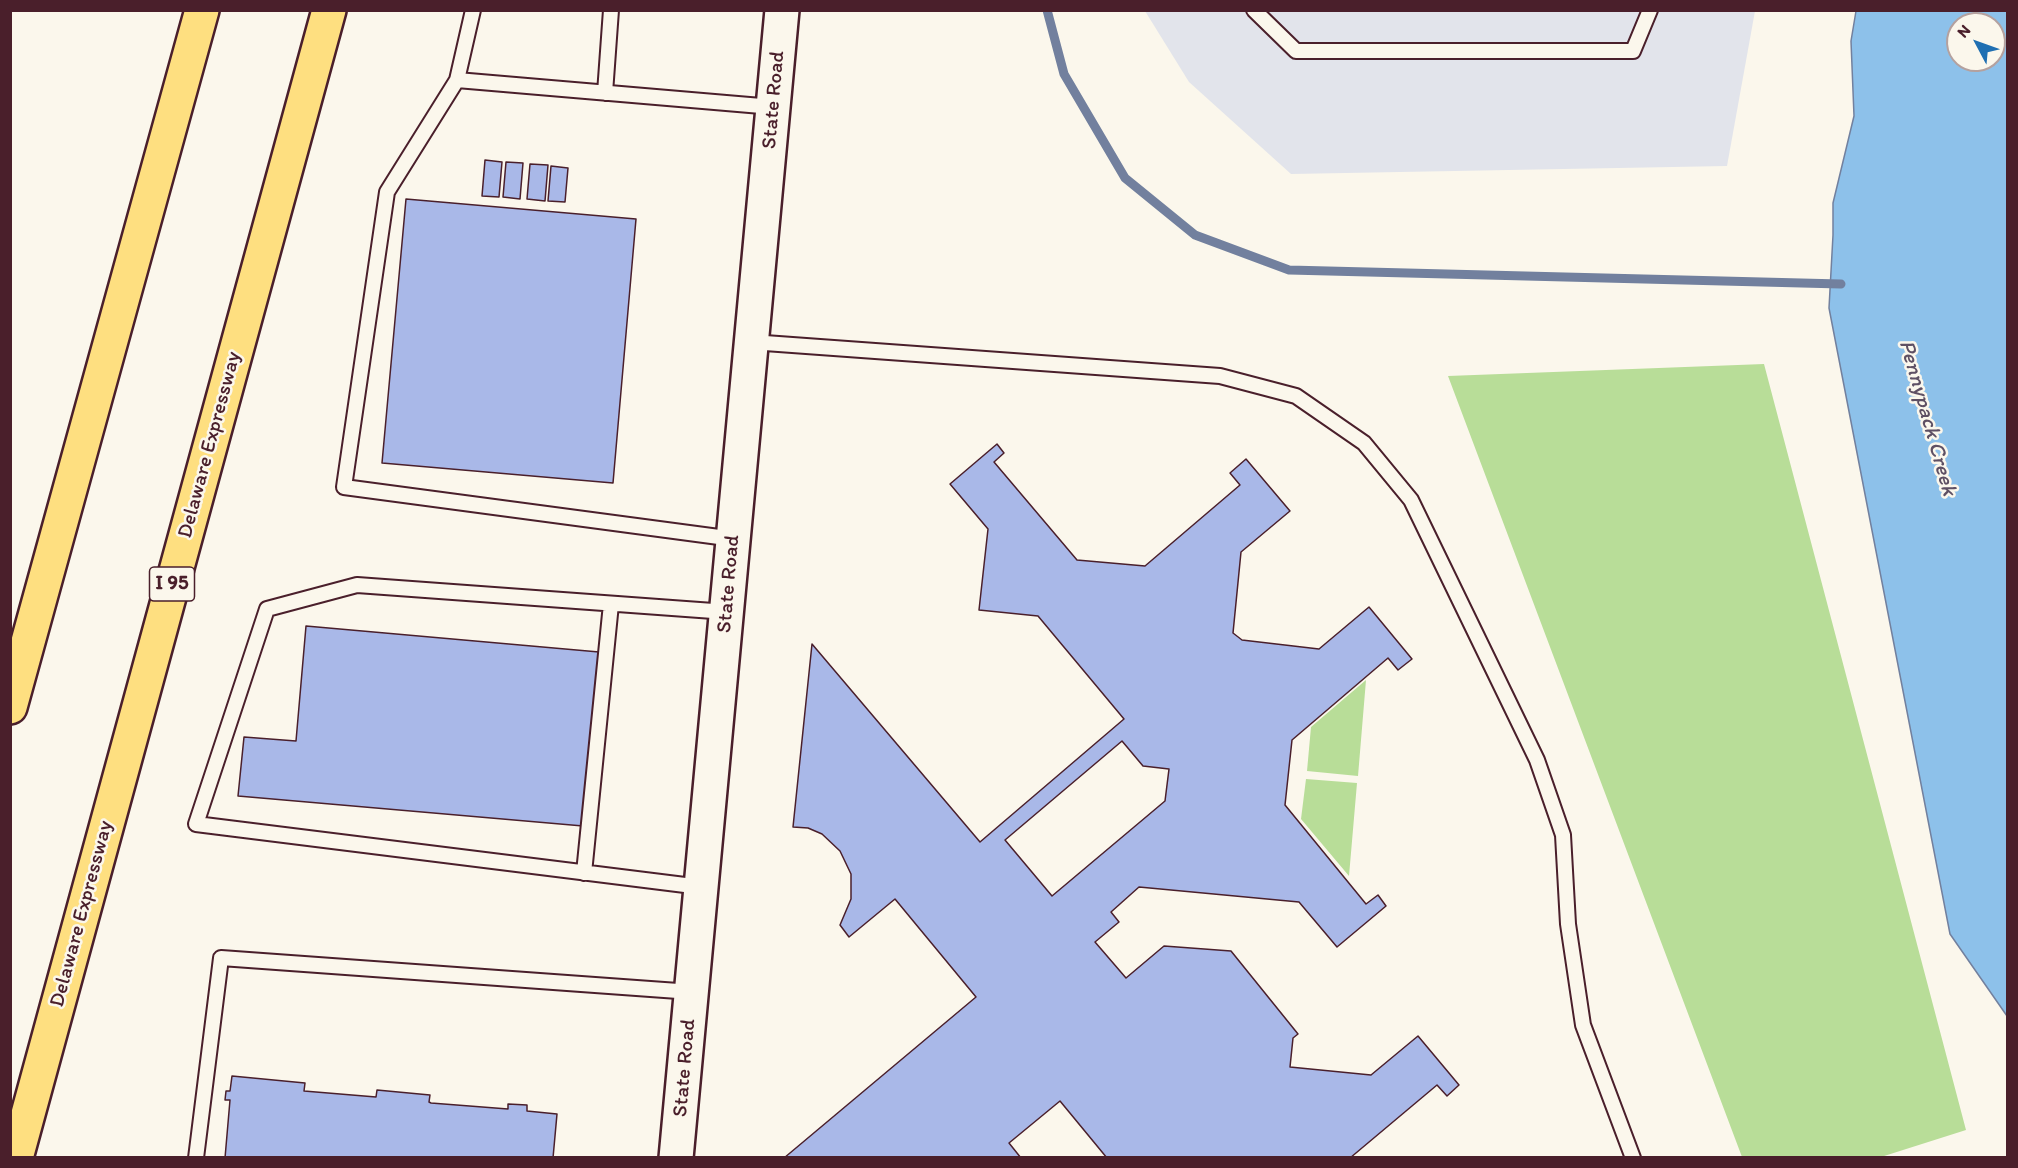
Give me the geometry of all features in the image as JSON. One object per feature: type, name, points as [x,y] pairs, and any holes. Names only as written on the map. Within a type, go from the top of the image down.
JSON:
[{"type":"highway","points":[[10,707],[202,10]]},
{"type":"highway","name":"Delaware Expressway","points":[[16,1158],[329,10]]},
{"type":"main road","name":"State Road","points":[[676,1158],[782,10]]},
{"type":"lane","points":[[473,10],[457,80],[387,192],[344,486],[734,539]]},
{"type":"lane","points":[[605,93],[611,10]]},
{"type":"lane","points":[[1254,10],[1296,51],[1633,51],[1650,10]]},
{"type":"lane","points":[[457,80],[773,107]]},
{"type":"lane","points":[[752,342],[1220,376],[1296,396],[1364,442],[1411,500],[1537,760],[1563,835],[1568,924],[1583,1025],[1633,1158]]},
{"type":"lane","points":[[701,887],[196,824],[267,609],[357,585],[727,612]]},
{"type":"lane","points":[[584,873],[611,604]]},
{"type":"lane","points":[[196,1158],[221,958],[692,992]]},
{"type":"shaded area","points":[[1145,11],[1755,11],[1727,166],[1291,174],[1189,82]]},
{"type":"green space","points":[[1764,364],[1966,1130],[1881,1157],[1742,1157],[1448,376]]},
{"type":"green space","points":[[1366,680],[1358,776],[1307,771],[1311,727]]},
{"type":"green space","points":[[1306,779],[1357,783],[1349,876],[1301,819]]},
{"type":"water","name":"Pennypack Creek","points":[[1856,11],[2007,11],[2007,1016],[1950,934],[1829,308],[1833,203],[1854,116],[1851,41]]},
{"type":"building","points":[[485,160],[502,162],[499,197],[482,196]]},
{"type":"building","points":[[506,162],[523,163],[520,199],[503,197]]},
{"type":"building","points":[[530,164],[548,165],[545,201],[527,199]]},
{"type":"building","points":[[551,166],[568,168],[565,202],[548,201]]},
{"type":"building","points":[[406,199],[636,219],[613,483],[382,463]]},
{"type":"building","points":[[997,444],[1004,453],[994,462],[1077,560],[1145,566],[1240,485],[1230,473],[1246,459],[1290,511],[1241,552],[1233,633],[1242,640],[1319,649],[1369,607],[1412,659],[1398,670],[1388,658],[1292,740],[1285,805],[1366,904],[1378,895],[1386,906],[1337,947],[1299,902],[1139,887],[1111,912],[1119,922],[1095,942],[1126,978],[1164,946],[1231,951],[1298,1034],[1293,1038],[1290,1067],[1371,1075],[1418,1036],[1459,1085],[1447,1096],[1437,1085],[1350,1158],[1107,1158],[1060,1101],[1009,1143],[1021,1158],[784,1158],[976,997],[895,899],[849,937],[840,925],[851,899],[851,874],[840,851],[822,834],[808,828],[793,827],[812,644],[980,842],[1124,719],[1038,616],[979,610],[988,529],[950,484]],"holes":[[[1122,741],[1143,766],[1169,769],[1165,801],[1052,896],[1005,840]]]},
{"type":"building","points":[[306,626],[599,652],[583,826],[238,796],[244,737],[296,741]]},
{"type":"building","points":[[232,1076],[305,1083],[304,1091],[376,1097],[377,1090],[430,1095],[429,1102],[431,1103],[508,1109],[508,1104],[527,1105],[527,1111],[557,1114],[553,1158],[225,1158],[230,1100],[225,1100],[226,1091],[230,1091]]},
{"type":"waterway","points":[[1047,10],[1064,74],[1125,178],[1195,235],[1289,270],[1841,284]]}]
